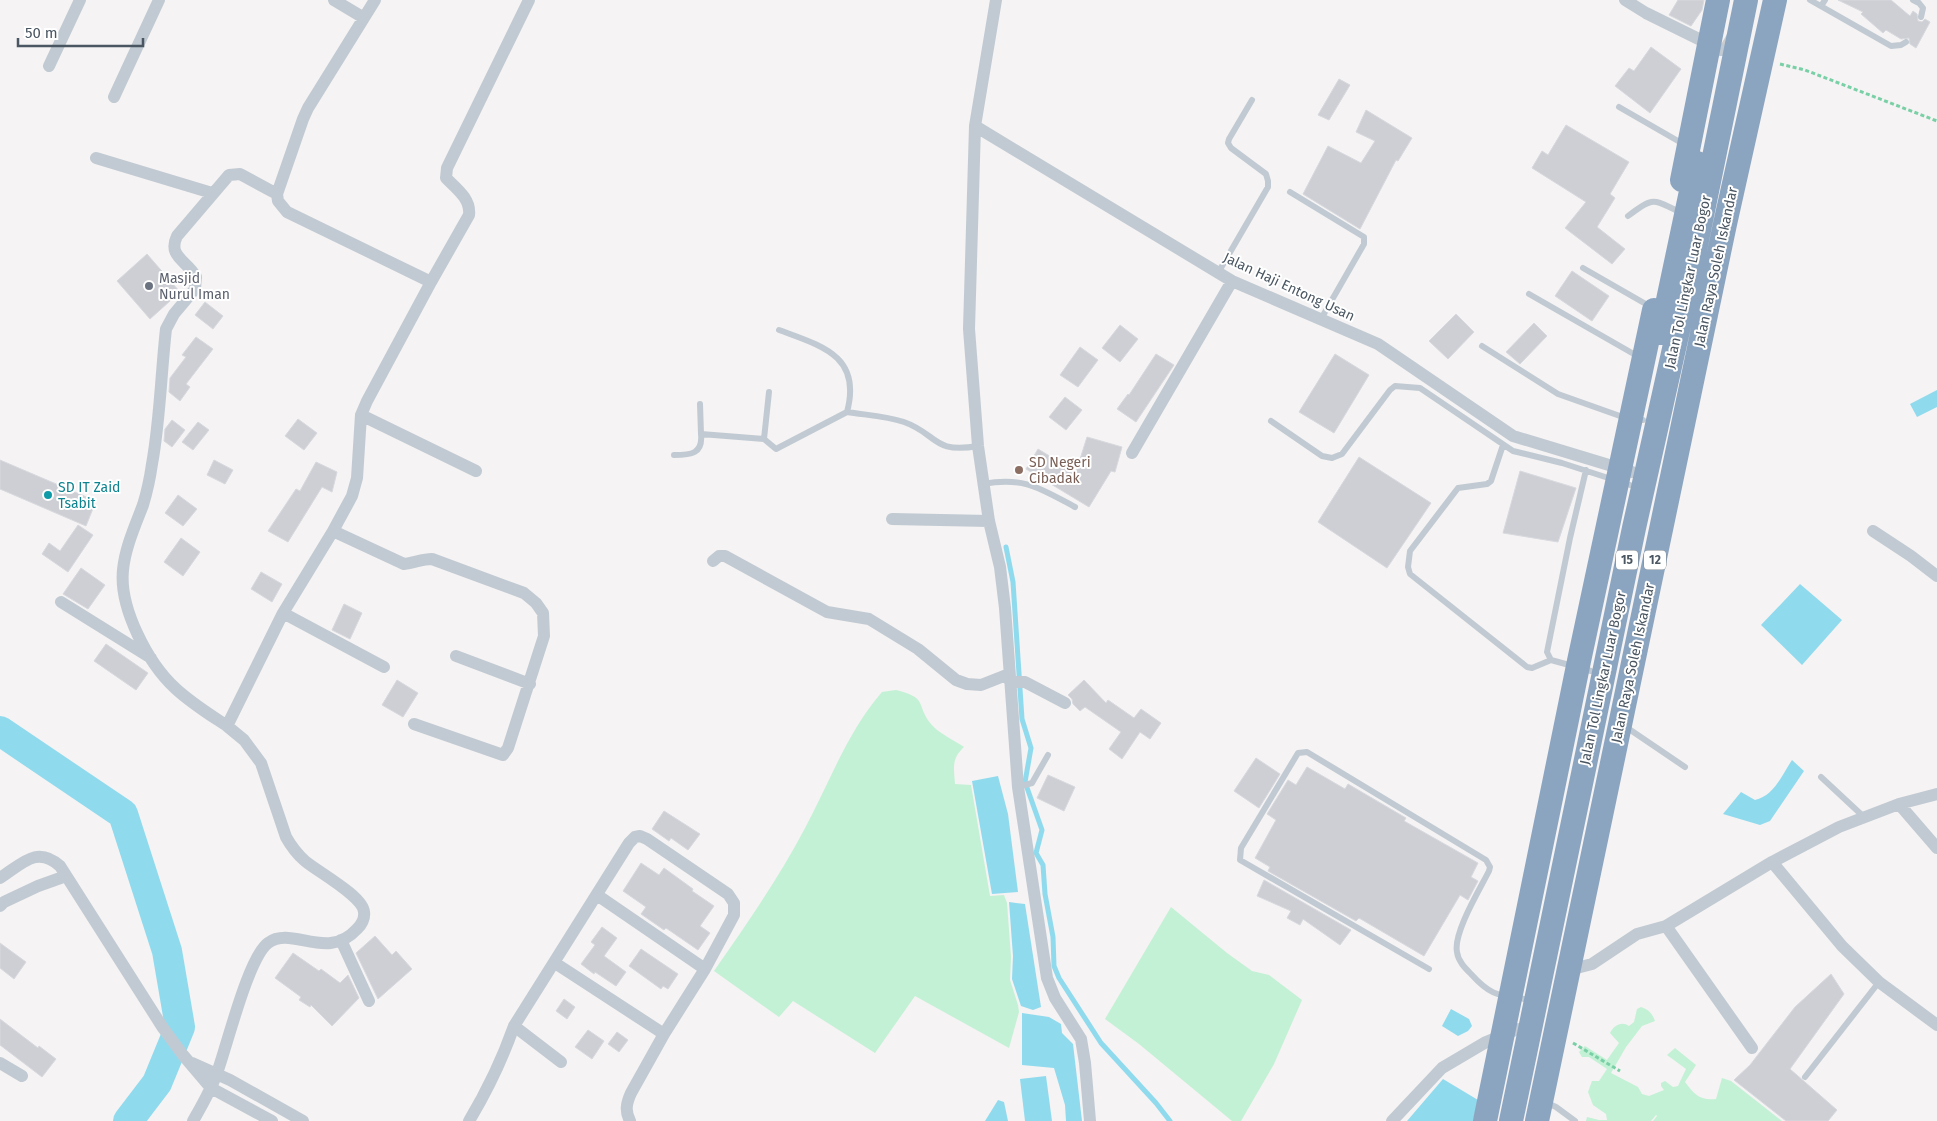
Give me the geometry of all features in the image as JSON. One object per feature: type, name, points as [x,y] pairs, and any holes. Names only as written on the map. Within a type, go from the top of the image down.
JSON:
[{"type":"highway","name":"Jalan Tol Lingkar Luar Bogor","points":[[1485,1121],[1579,661],[1696,115],[1718,0]]},
{"type":"highway","points":[[1498,1121],[1731,0]]},
{"type":"highway","name":"Jalan Tol Lingkar Luar Bogor","points":[[1511,1121],[1634,528],[1684,304],[1746,0]]},
{"type":"highway","name":"Jalan Raya Soleh Iskandar","points":[[1539,1111],[1725,224],[1775,0]]},
{"type":"street","points":[[49,66],[80,0]]},
{"type":"street","points":[[114,96],[159,0]]},
{"type":"street","points":[[334,0],[364,18]]},
{"type":"street","points":[[375,0],[308,108],[277,194],[278,201],[286,212],[431,282]]},
{"type":"street","points":[[227,726],[282,613],[333,531],[352,496],[357,478],[361,415],[431,282],[469,215],[470,207],[467,200],[446,178],[447,168],[529,0]]},
{"type":"street","points":[[996,0],[975,126],[969,329],[978,446],[989,521],[1000,567],[1015,680],[1021,787],[1047,978],[1055,998],[1081,1039],[1092,1121]]},
{"type":"street","points":[[1625,0],[1646,13],[1721,50]]},
{"type":"street","name":"Jalan Haji Entong Usan","points":[[975,126],[1232,281],[1378,344],[1513,436],[1631,479]]},
{"type":"street","points":[[96,158],[212,193]]},
{"type":"street","points":[[193,1121],[211,1088],[253,965],[263,947],[277,938],[288,938],[318,944],[341,940],[356,931],[363,920],[364,912],[358,900],[306,862],[291,846],[286,837],[267,776],[261,763],[244,740],[227,726],[194,705],[173,687],[151,658],[134,625],[126,600],[123,571],[128,545],[144,502],[152,464],[166,329],[174,314],[195,289],[196,277],[176,254],[173,248],[174,241],[212,193],[229,175],[234,173],[240,174],[277,194]]},
{"type":"street","points":[[1132,453],[1232,281]]},
{"type":"street","points":[[361,415],[476,471]]},
{"type":"street","points":[[892,519],[989,521]]},
{"type":"street","points":[[333,531],[404,564],[432,558],[524,593],[536,603],[543,613],[544,636],[530,684],[504,755],[414,724]]},
{"type":"street","points":[[1873,531],[1912,556],[1937,576]]},
{"type":"street","points":[[712,561],[719,556],[725,556],[827,612],[869,619],[918,649],[956,680],[967,684],[981,685],[1015,680],[1065,703]]},
{"type":"street","points":[[61,602],[151,658]]},
{"type":"street","points":[[282,613],[384,667]]},
{"type":"street","points":[[456,656],[530,684]]},
{"type":"street","points":[[1569,970],[1592,964],[1636,934],[1666,926],[1772,862],[1839,827],[1899,804],[1937,794]]},
{"type":"street","points":[[1899,804],[1937,848]]},
{"type":"street","points":[[468,1121],[494,1076],[514,1026],[629,843],[634,837],[640,836],[728,894],[734,902],[734,915],[705,969],[664,1034],[627,1103],[626,1113],[630,1121]]},
{"type":"street","points":[[0,878],[35,856],[44,855],[56,862],[163,1028],[186,1059],[211,1088],[272,1121]]},
{"type":"street","points":[[1772,862],[1842,946],[1879,982],[1937,1025]]},
{"type":"street","points":[[0,906],[4,902],[38,886],[66,876]]},
{"type":"street","points":[[597,895],[705,969]]},
{"type":"street","points":[[1666,926],[1752,1048]]},
{"type":"street","points":[[341,940],[369,1002]]},
{"type":"street","points":[[555,963],[664,1034]]},
{"type":"street","points":[[514,1026],[561,1062]]},
{"type":"street","points":[[1392,1121],[1442,1068],[1486,1042],[1518,1029]]},
{"type":"street","points":[[186,1059],[217,1073],[303,1121]]},
{"type":"street","points":[[0,1063],[22,1076]]},
{"type":"lane","points":[[1810,0],[1891,46],[1901,45],[1906,42]]},
{"type":"lane","points":[[1821,6],[1825,0]]},
{"type":"lane","points":[[1913,0],[1923,8],[1922,17]]},
{"type":"lane","points":[[1218,273],[1268,187],[1266,174],[1231,148],[1228,143],[1228,139],[1252,100]]},
{"type":"lane","points":[[1619,107],[1692,149]]},
{"type":"lane","points":[[1290,192],[1364,237],[1364,244],[1322,319]]},
{"type":"lane","points":[[1628,216],[1646,201],[1654,200],[1685,214]]},
{"type":"lane","points":[[1583,268],[1665,315]]},
{"type":"lane","points":[[1530,294],[1654,366]]},
{"type":"lane","points":[[780,330],[821,346],[836,356],[846,373],[849,383],[851,396],[847,412]]},
{"type":"lane","points":[[1482,346],[1558,394],[1620,416],[1643,420]]},
{"type":"lane","points":[[1271,421],[1322,456],[1332,458],[1342,454],[1395,386],[1420,388],[1513,451],[1586,470],[1631,479]]},
{"type":"lane","points":[[764,439],[769,392]]},
{"type":"lane","points":[[674,455],[688,455],[700,448],[702,443],[700,404]]},
{"type":"lane","points":[[701,434],[764,439],[776,449],[847,412],[910,424],[948,448],[978,446]]},
{"type":"lane","points":[[1503,445],[1491,481],[1487,484],[1458,488],[1410,551],[1408,567],[1410,574],[1527,667],[1532,668],[1550,660],[1591,671]]},
{"type":"lane","points":[[1550,660],[1547,652],[1586,470]]},
{"type":"lane","points":[[983,484],[1016,482],[1034,486],[1075,507]]},
{"type":"lane","points":[[1620,724],[1685,767]]},
{"type":"lane","points":[[1429,969],[1240,860],[1241,848],[1298,752],[1306,752],[1486,860],[1490,867],[1489,871],[1459,933],[1456,951],[1459,960],[1465,968],[1490,992],[1496,995],[1524,999]]},
{"type":"lane","points":[[1021,787],[1032,783],[1048,755]]},
{"type":"lane","points":[[1821,778],[1864,817]]},
{"type":"lane","points":[[1805,1077],[1879,982]]},
{"type":"lane","points":[[1539,1111],[1556,1107],[1575,1121]]},
{"type":"path","points":[[1762,59],[1805,70],[1937,121]]},
{"type":"path","points":[[1555,1032],[1620,1071]]},
{"type":"green space","points":[[896,690],[917,699],[926,717],[934,727],[964,747],[955,760],[955,784],[971,785],[990,896],[1004,895],[1007,903],[1011,957],[1010,980],[1019,1012],[1009,1048],[915,996],[875,1053],[793,1001],[779,1017],[714,971],[750,919],[783,866],[804,830],[839,759],[859,724],[882,692]]},
{"type":"green space","points":[[1171,907],[1252,971],[1269,975],[1302,1000],[1274,1064],[1241,1121],[1232,1121],[1139,1044],[1105,1019]]},
{"type":"green space","points":[[1641,1007],[1650,1012],[1655,1021],[1642,1026],[1626,1047],[1611,1073],[1638,1087],[1642,1094],[1649,1096],[1664,1090],[1661,1083],[1665,1081],[1673,1087],[1678,1086],[1686,1069],[1667,1055],[1675,1048],[1696,1065],[1685,1082],[1698,1096],[1706,1099],[1716,1099],[1722,1078],[1731,1081],[1782,1121],[1653,1121],[1656,1115],[1651,1121],[1586,1121],[1587,1117],[1607,1120],[1606,1114],[1593,1105],[1588,1092],[1592,1081],[1599,1081],[1607,1069],[1589,1057],[1582,1057],[1579,1052],[1585,1046],[1607,1060],[1619,1043],[1610,1033],[1616,1026],[1621,1024],[1629,1026],[1634,1022],[1637,1009]]},
{"type":"water","points":[[1937,390],[1937,407],[1917,417],[1910,404]]},
{"type":"water","points":[[1800,584],[1842,620],[1802,665],[1761,625]]},
{"type":"water","points":[[1792,760],[1804,771],[1770,821],[1760,825],[1723,814],[1741,792],[1755,800],[1762,798],[1777,784]]},
{"type":"water","points":[[998,776],[1008,814],[1018,892],[992,894],[972,781]]},
{"type":"water","points":[[1009,902],[1025,904],[1041,1007],[1033,1010],[1021,1006],[1012,979],[1013,956]]},
{"type":"water","points":[[1451,1009],[1469,1019],[1472,1026],[1468,1031],[1458,1036],[1442,1026]]},
{"type":"water","points":[[1022,1013],[1049,1017],[1061,1024],[1062,1033],[1073,1044],[1082,1121],[1066,1121],[1065,1105],[1054,1068],[1022,1065]]},
{"type":"water","points":[[1046,1076],[1052,1121],[1025,1121],[1020,1079]]},
{"type":"water","points":[[1443,1079],[1478,1100],[1473,1121],[1407,1121]]},
{"type":"water","points":[[998,1100],[1004,1102],[1008,1121],[985,1121]]},
{"type":"building","points":[[1678,0],[1704,0],[1702,10],[1691,26],[1669,15]]},
{"type":"building","points":[[1838,0],[1891,0],[1910,16],[1913,11],[1917,14],[1918,21],[1922,22],[1925,19],[1930,22],[1916,48],[1910,44],[1909,38],[1901,39],[1886,30],[1883,33],[1861,14],[1863,12]]},
{"type":"building","points":[[1651,47],[1681,69],[1650,113],[1615,86],[1629,68],[1634,71]]},
{"type":"building","points":[[1339,79],[1350,85],[1329,120],[1318,115]]},
{"type":"building","points":[[1366,110],[1412,138],[1398,161],[1396,160],[1360,229],[1303,194],[1328,146],[1361,163],[1375,141],[1356,132]]},
{"type":"building","points":[[1566,125],[1629,162],[1610,194],[1615,198],[1597,227],[1625,249],[1612,264],[1565,228],[1586,202],[1532,168],[1542,151],[1548,155]]},
{"type":"building","name":"Masjid Nurul Iman","points":[[147,254],[180,292],[150,319],[117,281]]},
{"type":"building","points":[[1572,271],[1609,296],[1592,321],[1555,296]]},
{"type":"building","points":[[205,302],[223,316],[213,329],[195,315]]},
{"type":"building","points":[[1456,314],[1474,332],[1448,359],[1429,341]]},
{"type":"building","points":[[1534,323],[1547,336],[1520,364],[1506,352]]},
{"type":"building","points":[[1120,325],[1138,339],[1120,362],[1102,348]]},
{"type":"building","points":[[196,337],[213,349],[186,384],[190,387],[180,401],[169,392],[170,378],[186,357],[182,355]]},
{"type":"building","points":[[1080,347],[1098,360],[1078,387],[1060,375]]},
{"type":"building","points":[[1156,354],[1174,365],[1136,422],[1117,409],[1129,395]]},
{"type":"building","points":[[1335,354],[1369,375],[1334,433],[1299,412]]},
{"type":"building","points":[[1065,397],[1082,410],[1066,430],[1049,417]]},
{"type":"building","points":[[298,419],[317,433],[304,450],[285,436]]},
{"type":"building","points":[[172,420],[185,430],[172,447],[164,441],[165,429]]},
{"type":"building","points":[[198,422],[209,430],[193,450],[182,442]]},
{"type":"building","points":[[1087,437],[1122,447],[1115,472],[1111,471],[1089,507],[1026,469],[1038,449],[1076,472]]},
{"type":"building","points":[[1359,457],[1431,503],[1387,568],[1318,522]]},
{"type":"building","name":"SD IT Zaid Tsabit","points":[[0,460],[96,501],[86,526],[0,489]]},
{"type":"building","points":[[214,460],[233,470],[225,484],[207,475]]},
{"type":"building","points":[[316,462],[337,472],[332,492],[322,487],[288,542],[268,531],[296,489],[300,491]]},
{"type":"building","points":[[1520,471],[1576,488],[1558,542],[1503,533]]},
{"type":"building","points":[[178,495],[197,509],[183,526],[165,513]]},
{"type":"building","points":[[78,525],[93,535],[68,572],[42,554],[49,543],[60,551]]},
{"type":"building","points":[[181,538],[200,552],[183,576],[164,562]]},
{"type":"building","points":[[81,568],[105,585],[88,609],[63,594]]},
{"type":"building","points":[[261,572],[282,584],[272,602],[251,589]]},
{"type":"building","points":[[344,604],[362,613],[350,639],[332,630]]},
{"type":"building","points":[[106,644],[148,673],[136,690],[94,661]]},
{"type":"building","points":[[397,680],[418,693],[403,717],[382,705]]},
{"type":"building","points":[[1084,680],[1106,703],[1108,700],[1134,718],[1141,709],[1161,723],[1150,739],[1140,732],[1122,759],[1109,749],[1121,732],[1085,707],[1080,711],[1068,695]]},
{"type":"building","points":[[1256,758],[1280,774],[1259,808],[1234,791]]},
{"type":"building","points":[[1307,767],[1345,789],[1348,784],[1406,818],[1404,821],[1478,863],[1471,877],[1478,881],[1468,900],[1460,895],[1424,956],[1359,918],[1356,921],[1268,871],[1270,867],[1255,858],[1276,820],[1267,814],[1288,780],[1296,785]]},
{"type":"building","points":[[1048,775],[1075,787],[1064,811],[1037,798]]},
{"type":"building","points":[[664,811],[700,834],[688,850],[671,838],[669,841],[652,829]]},
{"type":"building","points":[[641,863],[659,875],[664,868],[714,906],[700,926],[710,933],[698,950],[666,928],[664,930],[641,914],[646,907],[623,891]]},
{"type":"building","points":[[1264,880],[1351,930],[1340,945],[1303,919],[1300,925],[1287,918],[1291,911],[1257,896]]},
{"type":"building","points":[[602,927],[617,938],[604,956],[626,972],[616,986],[595,972],[594,974],[581,964],[595,945],[591,942]]},
{"type":"building","points":[[375,936],[392,955],[396,951],[412,969],[378,999],[356,953]]},
{"type":"building","points":[[0,943],[26,962],[14,979],[0,968]]},
{"type":"building","points":[[641,949],[678,974],[668,989],[663,986],[661,989],[629,966]]},
{"type":"building","points":[[293,953],[319,971],[321,969],[340,983],[348,975],[359,998],[332,1026],[311,1005],[310,1007],[299,1000],[301,997],[275,978]]},
{"type":"building","points":[[1831,974],[1844,994],[1790,1069],[1837,1110],[1828,1121],[1786,1121],[1734,1080],[1750,1065],[1795,1007]]},
{"type":"building","points":[[564,999],[575,1007],[567,1019],[556,1011]]},
{"type":"building","points":[[0,1019],[38,1048],[39,1046],[56,1059],[42,1077],[0,1045]]},
{"type":"building","points":[[588,1030],[604,1041],[592,1059],[575,1047]]},
{"type":"building","points":[[617,1032],[628,1040],[619,1052],[608,1044]]},
{"type":"waterway","points":[[1006,547],[1013,582],[1022,719],[1031,748],[1025,782],[1042,830],[1036,853],[1043,865],[1045,894],[1053,937],[1054,966],[1059,978],[1101,1043],[1170,1121]]},
{"type":"waterway","points":[[0,731],[123,814],[167,951],[180,1027],[157,1083],[128,1121]]},
{"type":"tunnel","points":[[1723,41],[1745,54],[1764,52]]},
{"type":"place","name":"Masjid Nurul Iman","points":[[149,286]]},
{"type":"place","name":"SD Negeri Cibadak","points":[[1019,470]]},
{"type":"place","name":"SD IT Zaid Tsabit","points":[[48,495]]}]
